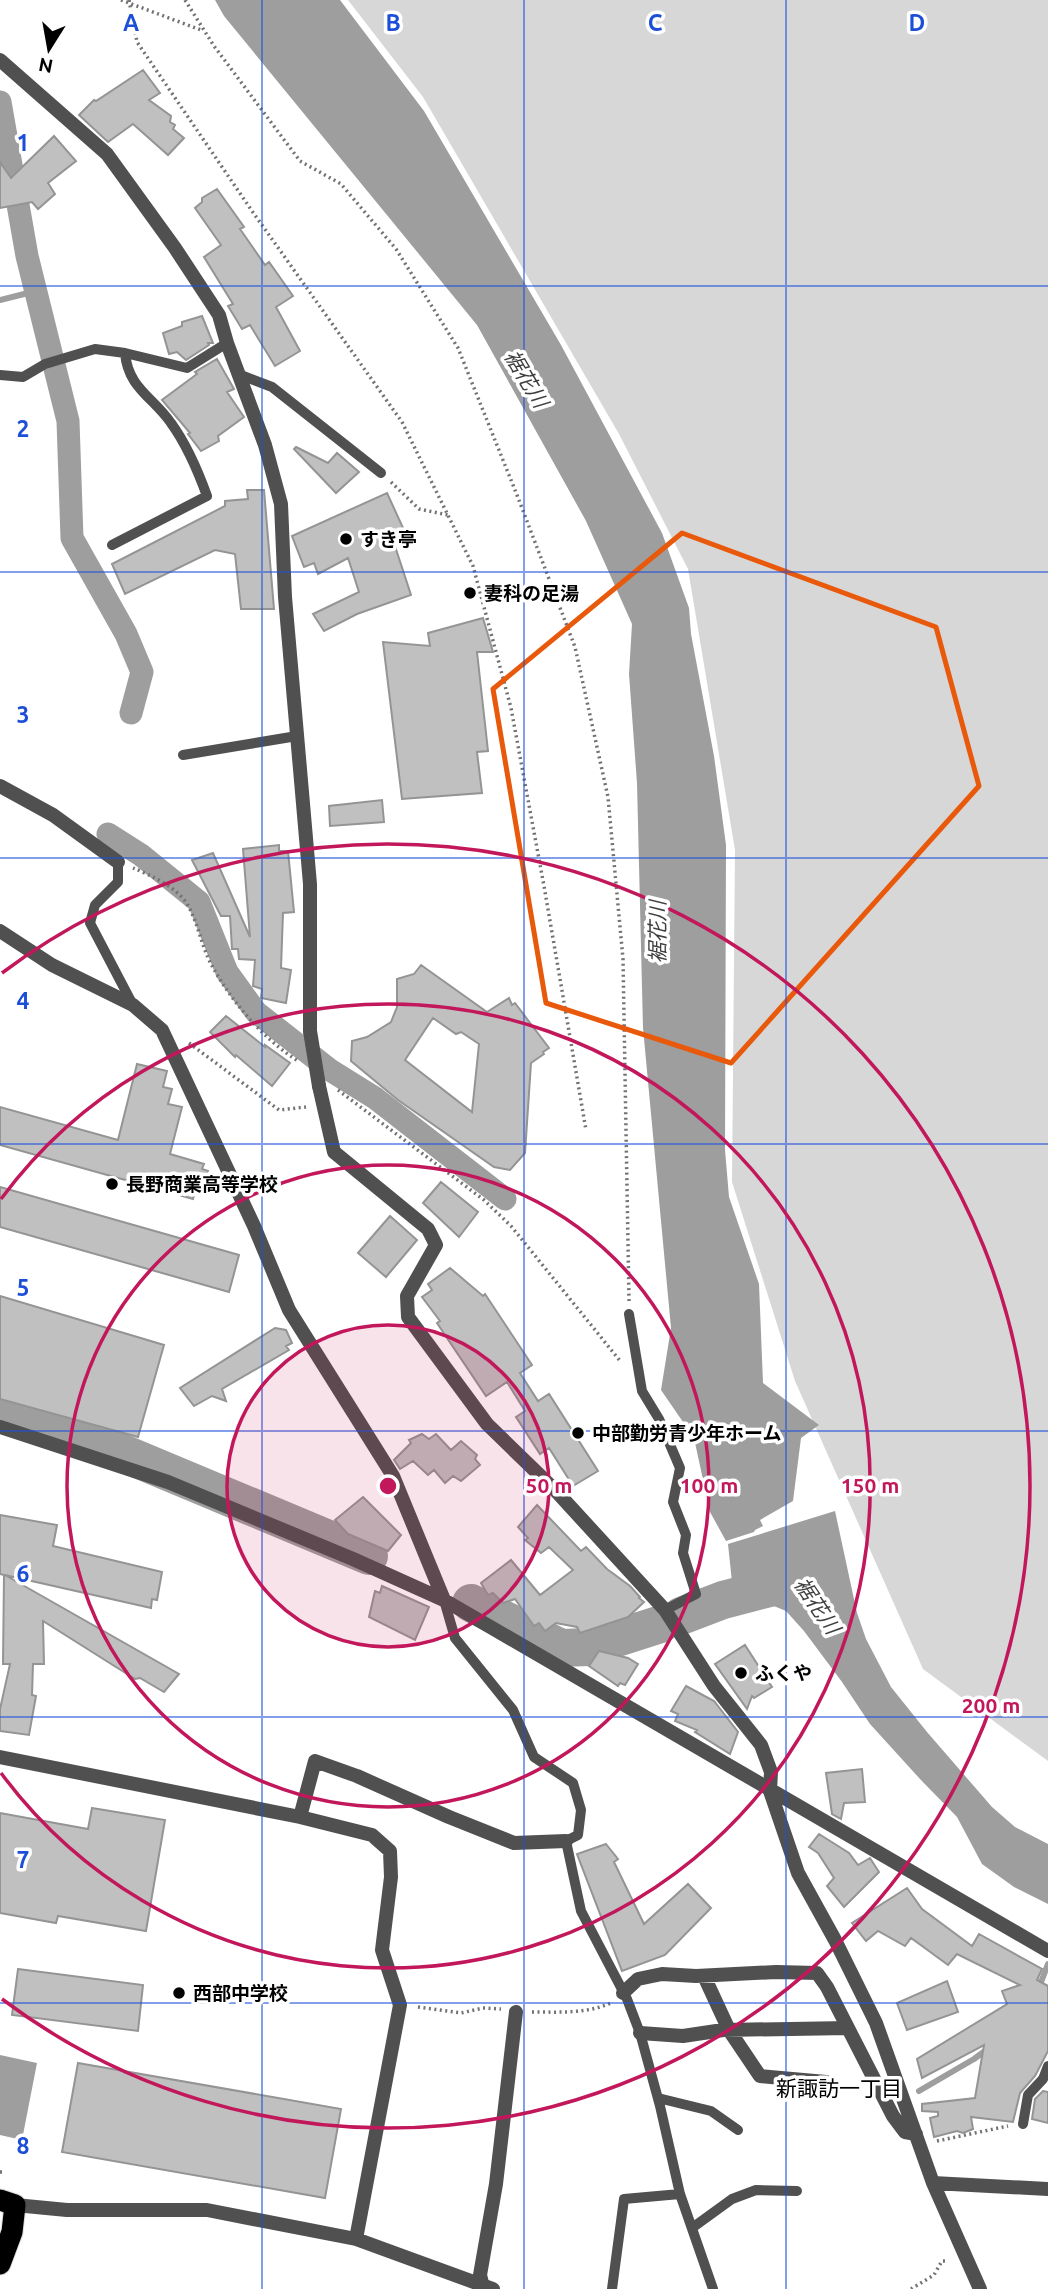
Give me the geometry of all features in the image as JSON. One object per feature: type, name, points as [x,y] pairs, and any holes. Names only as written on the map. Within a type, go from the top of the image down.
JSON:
[{"type":"highway","points":[[0,2264],[12,2232],[7,2202]]},
{"type":"street","points":[[0,60],[107,154],[174,248],[219,315],[265,445],[281,503],[285,597],[310,884],[310,1031],[325,1086],[322,1106],[334,1152],[428,1229],[436,1245],[407,1296],[408,1317],[486,1424],[556,1491],[665,1610],[715,1686],[761,1745],[771,1772],[770,1791],[798,1873],[835,1940],[876,2024],[918,2139],[946,2227],[980,2289]]},
{"type":"street","points":[[0,786],[53,816],[118,862]]},
{"type":"street","points":[[0,931],[52,965],[133,1005],[162,1030],[254,1226],[289,1310],[393,1476],[444,1600]]},
{"type":"street","points":[[0,1427],[169,1482],[444,1600],[1048,1951]]},
{"type":"street","points":[[0,1757],[300,1817],[372,1835],[390,1852],[391,1877],[382,1950],[400,2005],[356,2239]]},
{"type":"street","points":[[300,1817],[315,1761],[514,1843],[566,1841]]},
{"type":"street","points":[[623,1993],[638,1979],[662,1974],[704,1976],[817,1973],[827,1987],[893,2116],[905,2132],[918,2139]]},
{"type":"street","points":[[704,1976],[729,2031],[760,2076],[826,2082]]},
{"type":"street","points":[[487,2287],[480,2275],[496,2184],[516,2012]]},
{"type":"street","points":[[640,2033],[683,2036],[729,2031],[848,2028]]},
{"type":"street","points":[[933,2183],[1048,2189]]},
{"type":"street","points":[[7,2202],[67,2210],[206,2210],[356,2239],[487,2287]]},
{"type":"lane","points":[[0,375],[23,377],[45,364],[95,349],[125,353],[187,368],[227,343]]},
{"type":"lane","points":[[112,545],[207,496],[197,467],[171,423],[135,384],[126,368],[125,353]]},
{"type":"lane","points":[[239,374],[272,387],[381,472]]},
{"type":"lane","points":[[183,755],[297,736]]},
{"type":"lane","points":[[118,862],[118,882],[95,905],[90,923],[133,1005]]},
{"type":"lane","points":[[629,1314],[642,1391],[659,1419],[680,1468],[673,1502],[686,1535],[683,1553],[696,1594],[665,1610]]},
{"type":"lane","points":[[444,1600],[455,1638],[513,1710],[534,1757],[572,1783],[581,1811],[578,1835],[566,1841],[581,1911],[623,1993],[640,2033],[680,2194],[713,2289]]},
{"type":"lane","points":[[1023,2124],[1028,2095],[1043,2079],[1048,2066]]},
{"type":"lane","points":[[658,2098],[711,2111],[738,2130]]},
{"type":"lane","points":[[692,2228],[732,2199],[756,2190],[797,2191]]},
{"type":"lane","points":[[612,2289],[624,2199],[680,2194]]},
{"type":"path","points":[[121,0],[204,30]]},
{"type":"path","points":[[185,0],[214,47],[300,161],[341,184],[396,249],[458,348],[575,647],[608,797],[623,959],[629,1314]]},
{"type":"path","points":[[129,1],[137,42],[252,211],[402,422],[473,566],[511,708],[586,1130]]},
{"type":"path","points":[[381,472],[419,509],[448,515]]},
{"type":"path","points":[[118,862],[141,871],[172,889],[186,901],[211,963],[238,1005],[275,1044],[306,1067]]},
{"type":"path","points":[[162,1030],[180,1036],[279,1110],[322,1106]]},
{"type":"path","points":[[325,1086],[484,1200],[511,1226],[642,1391]]},
{"type":"path","points":[[918,2139],[1023,2124]]},
{"type":"path","points":[[911,2289],[934,2274],[942,2262],[948,2262],[946,2227]]},
{"type":"highlighted area","points":[[682,533],[936,627],[979,786],[731,1063],[546,1003],[493,689]]},
{"type":"shaded area","points":[[348,0],[1048,0],[1048,1761],[923,1669],[795,1381],[732,1182],[735,850],[688,569],[619,434],[423,97]]},
{"type":"water","name":"裾花川","points":[[215,0],[340,0],[424,111],[561,345],[662,533],[689,608],[726,845],[725,1150],[729,1197],[759,1284],[763,1383],[819,1425],[801,1438],[793,1501],[760,1520],[763,1526],[754,1532],[726,1541],[710,1512],[694,1438],[661,1390],[671,1328],[643,1028],[637,783],[629,674],[632,624],[586,521],[477,325],[224,16]]},
{"type":"water","name":"裾花川","points":[[835,1511],[857,1613],[866,1639],[891,1687],[992,1807],[1015,1827],[1048,1844],[1048,1904],[1014,1887],[982,1864],[957,1817],[870,1724],[804,1631],[786,1611],[769,1604],[748,1602],[732,1582],[728,1544]]},
{"type":"water","points":[[0,2055],[37,2063],[22,2140],[0,2135]]},
{"type":"building","points":[[143,70],[160,93],[149,100],[171,116],[170,122],[175,125],[173,129],[184,138],[168,155],[133,124],[108,142],[79,115],[94,100]]},
{"type":"building","points":[[54,136],[76,161],[48,183],[55,194],[38,209],[32,202],[0,208],[0,162],[11,178]]},
{"type":"building","points":[[217,189],[244,227],[240,229],[265,265],[269,262],[293,296],[276,307],[300,351],[275,366],[250,325],[242,329],[228,306],[233,304],[204,257],[221,245],[195,208],[202,202],[202,198]]},
{"type":"building","points":[[202,316],[213,343],[208,343],[209,345],[186,360],[177,352],[169,354],[163,333],[182,326],[182,322]]},
{"type":"building","points":[[217,359],[234,389],[227,392],[244,417],[218,436],[219,441],[201,451],[188,434],[190,433],[162,400],[197,374],[195,372]]},
{"type":"building","points":[[296,447],[328,463],[337,453],[359,472],[336,493],[294,449]]},
{"type":"building","points":[[247,490],[264,490],[274,609],[241,609],[235,554],[215,550],[125,594],[112,564],[225,506],[225,501],[248,499]]},
{"type":"building","points":[[387,493],[404,530],[392,537],[411,595],[357,614],[324,631],[313,614],[359,592],[348,558],[318,574],[314,563],[304,567],[292,536]]},
{"type":"building","points":[[483,618],[493,652],[477,652],[488,751],[477,752],[482,793],[402,799],[383,642],[430,646],[428,633]]},
{"type":"building","points":[[382,800],[384,822],[330,826],[329,806]]},
{"type":"building","points":[[279,845],[279,851],[288,851],[294,912],[283,913],[281,968],[291,970],[286,1003],[261,998],[262,989],[253,986],[255,960],[239,959],[238,949],[232,949],[230,916],[221,916],[192,860],[213,853],[250,937],[243,849]]},
{"type":"building","points":[[421,965],[487,1012],[509,998],[549,1048],[531,1063],[525,1153],[510,1170],[494,1167],[398,1100],[351,1061],[352,1041],[367,1037],[391,1022],[397,1007],[397,979],[414,974]],"holes":[[[433,1018],[456,1034],[461,1032],[479,1044],[472,1112],[405,1060]]]},
{"type":"building","points":[[226,1016],[290,1063],[272,1086],[236,1055],[235,1057],[210,1032]]},
{"type":"building","points":[[137,1064],[167,1071],[163,1087],[172,1089],[168,1104],[182,1107],[170,1154],[204,1164],[202,1169],[208,1171],[201,1194],[195,1192],[193,1199],[0,1145],[0,1107],[118,1140]]},
{"type":"building","points":[[441,1182],[478,1212],[459,1237],[423,1203]]},
{"type":"building","points":[[0,1187],[239,1255],[229,1292],[0,1227]]},
{"type":"building","points":[[390,1216],[417,1240],[386,1277],[358,1253]]},
{"type":"building","points":[[450,1268],[483,1296],[485,1294],[532,1365],[520,1373],[538,1401],[549,1394],[598,1471],[573,1486],[549,1448],[540,1454],[516,1417],[525,1411],[507,1382],[486,1396],[422,1297],[432,1290],[428,1284]]},
{"type":"building","points":[[0,1296],[164,1345],[138,1437],[0,1399]]},
{"type":"building","points":[[275,1328],[286,1330],[292,1343],[286,1346],[289,1350],[222,1389],[226,1401],[212,1396],[194,1406],[180,1388]]},
{"type":"building","points":[[422,1434],[429,1439],[436,1434],[451,1450],[461,1441],[477,1455],[475,1459],[480,1465],[461,1481],[453,1476],[445,1483],[434,1470],[428,1475],[413,1461],[400,1469],[394,1460],[411,1443],[409,1440]]},
{"type":"building","points":[[363,1497],[401,1535],[388,1551],[348,1534],[335,1520]]},
{"type":"building","points":[[537,1505],[581,1551],[586,1547],[644,1602],[628,1617],[580,1633],[577,1627],[556,1623],[545,1631],[539,1623],[534,1626],[515,1599],[503,1603],[493,1593],[488,1595],[481,1583],[511,1560],[540,1595],[573,1570],[549,1547],[541,1553],[525,1540],[528,1538],[518,1527]]},
{"type":"building","points":[[0,1515],[57,1525],[53,1546],[162,1572],[157,1600],[152,1599],[151,1608],[5,1575],[179,1674],[164,1692],[140,1678],[135,1679],[43,1621],[44,1664],[33,1664],[32,1695],[36,1696],[29,1735],[0,1731],[0,1709],[10,1664],[3,1664],[4,1575],[0,1574]]},
{"type":"building","points":[[382,1586],[429,1607],[415,1640],[369,1617],[375,1591],[380,1593]]},
{"type":"building","points":[[745,1645],[772,1687],[754,1698],[752,1696],[747,1709],[715,1664]]},
{"type":"building","points":[[599,1651],[628,1658],[638,1664],[625,1685],[620,1683],[618,1686],[589,1666]]},
{"type":"building","points":[[686,1686],[714,1701],[738,1732],[730,1754],[695,1732],[697,1730],[675,1721],[678,1714],[671,1711]]},
{"type":"building","points":[[862,1769],[865,1802],[844,1803],[841,1819],[832,1814],[826,1773]]},
{"type":"building","points":[[92,1808],[165,1820],[146,1931],[58,1916],[56,1923],[0,1913],[0,1813],[88,1829]]},
{"type":"building","points":[[819,1834],[849,1853],[858,1865],[870,1858],[879,1872],[844,1907],[827,1886],[834,1878],[818,1853],[809,1847]]},
{"type":"building","points":[[606,1844],[618,1859],[614,1862],[644,1924],[688,1884],[711,1908],[665,1955],[622,1971],[577,1854]]},
{"type":"building","points":[[907,1888],[922,1909],[972,1946],[979,1934],[1042,1969],[1037,1980],[1048,1986],[1048,2051],[1035,2076],[1020,2093],[1013,2122],[971,2117],[973,2129],[934,2137],[930,2118],[938,2116],[938,2112],[922,2111],[922,2104],[975,2098],[984,2045],[922,2078],[917,2059],[1007,2004],[1002,1991],[1020,1985],[957,1954],[948,1965],[911,1938],[905,1946],[878,1931],[866,1941],[852,1923]]},
{"type":"building","points":[[18,1969],[143,1985],[138,2031],[12,2015]]},
{"type":"building","points":[[947,1981],[958,2012],[907,2030],[897,2003]]},
{"type":"building","points":[[78,2063],[341,2109],[325,2198],[62,2152]]},
{"type":"building","points":[[1043,2091],[1048,2092],[1048,2123],[1032,2119],[1035,2099]]},
{"type":"waterway","points":[[0,102],[27,256],[68,421],[72,538],[126,634],[142,672],[131,713]]},
{"type":"waterway","points":[[0,300],[36,291]]},
{"type":"waterway","points":[[108,834],[141,855],[199,902],[227,972],[256,1012],[330,1070],[375,1098],[505,1199]]},
{"type":"waterway","points":[[0,1413],[113,1449],[369,1556]]},
{"type":"waterway","name":"裾花川","points":[[681,1616],[723,1600],[793,1582]]},
{"type":"waterway","points":[[471,1603],[561,1648],[589,1647],[661,1624]]},
{"type":"waterway","points":[[1038,1990],[1048,1964]]},
{"type":"waterway","points":[[919,2091],[989,2048]]},
{"type":"place","name":"すき亭","points":[[346,539]]},
{"type":"place","name":"妻科の足湯","points":[[470,593]]},
{"type":"place","name":"長野商業高等学校","points":[[112,1184]]},
{"type":"place","name":"中部勤労青少年ホーム","points":[[578,1433]]},
{"type":"place","name":"ふくや","points":[[741,1673]]},
{"type":"place","name":"西部中学校","points":[[179,1993]]},
{"type":"district","name":"新諏訪一丁目","points":[[839,2089]]}]
